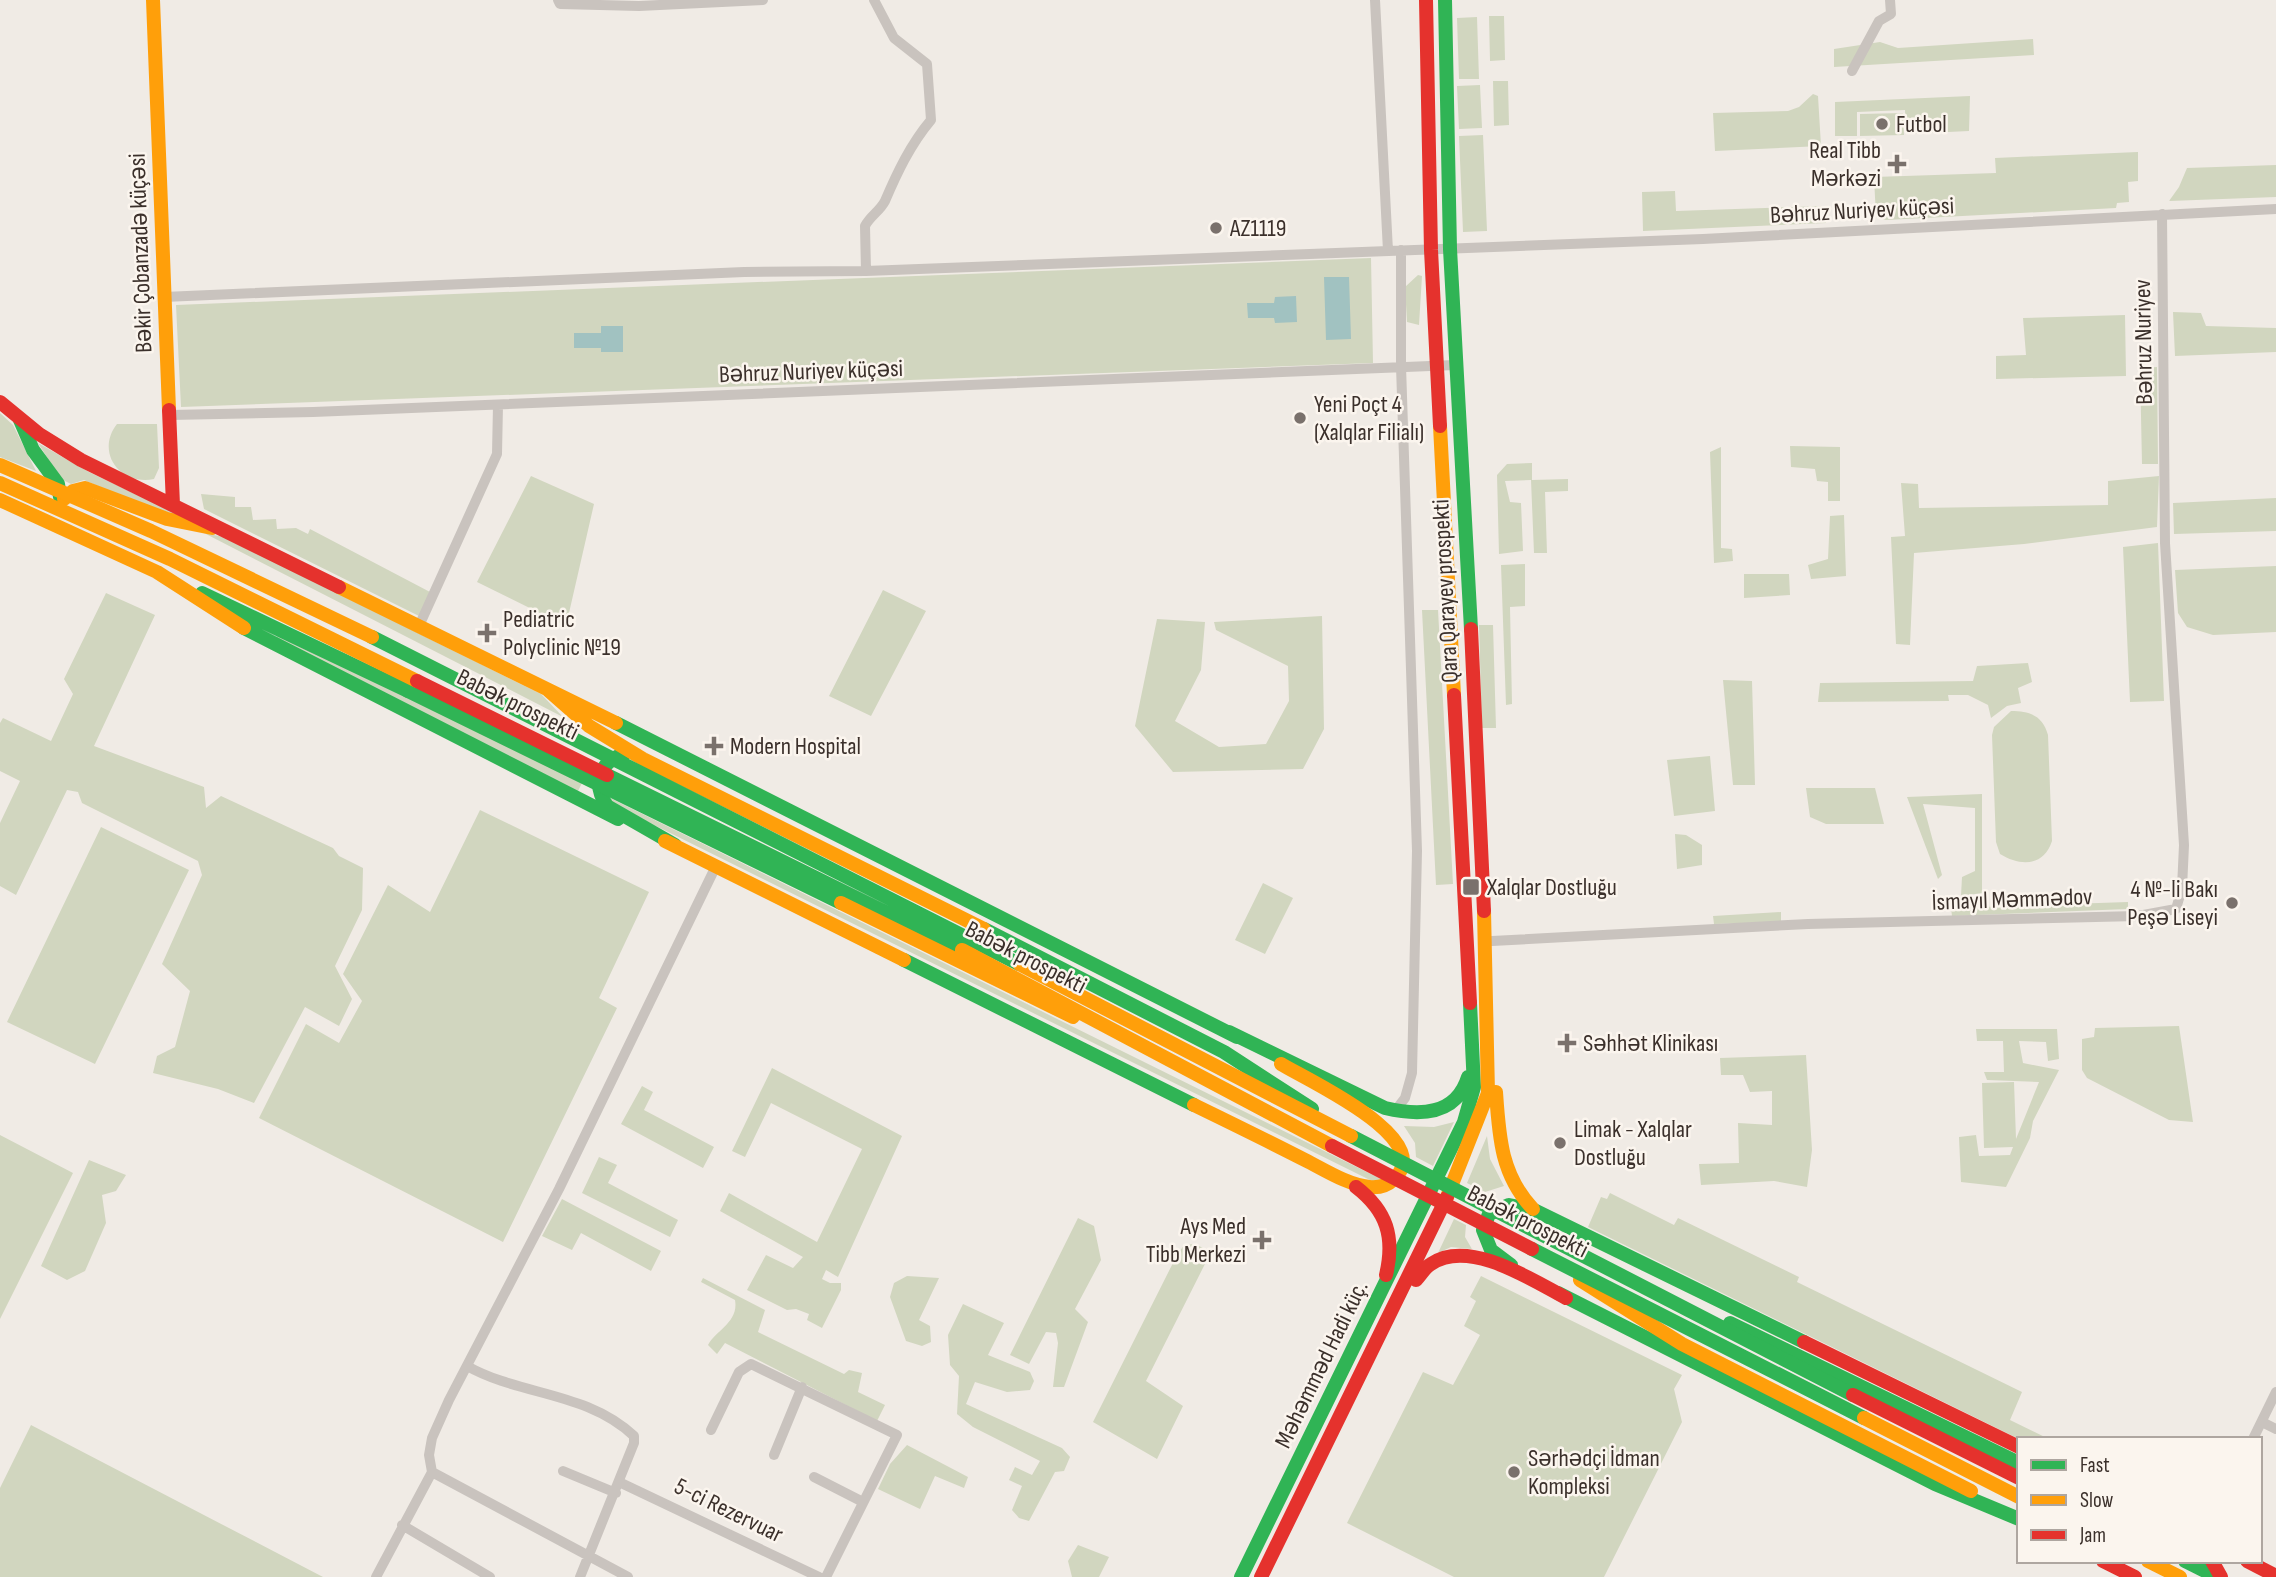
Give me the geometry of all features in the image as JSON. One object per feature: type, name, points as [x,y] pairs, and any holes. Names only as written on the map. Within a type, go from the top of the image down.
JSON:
[{"type":"main road","name":"Bəkir Çobanzadə küçəsi","points":[[153,0],[173,505]]},
{"type":"main road","name":"Qara Qarayev prospekti","points":[[1426,0],[1436,366],[1474,1087],[1464,1122],[1442,1171]]},
{"type":"main road","name":"Qara Qarayev prospekti","points":[[1445,0],[1450,248],[1484,901],[1488,1093],[1458,1175]]},
{"type":"main road","name":"Babək prospekti","points":[[0,402],[81,460],[548,690],[1229,1032]]},
{"type":"main road","points":[[19,418],[33,450],[58,484],[60,493],[55,506],[46,513],[25,512]]},
{"type":"main road","name":"Babək prospekti","points":[[0,465],[177,543],[844,871],[1357,1140],[2017,1477]]},
{"type":"main road","name":"Babək prospekti","points":[[0,484],[170,559],[706,821],[973,955],[1276,1117],[2017,1496]]},
{"type":"main road","points":[[227,531],[167,519],[85,488],[67,495],[62,508],[68,524],[157,572],[275,646],[579,802],[675,845]]},
{"type":"main road","points":[[0,500],[271,623],[1276,1117]]},
{"type":"main road","points":[[548,690],[589,726],[643,759],[885,878],[1224,1052],[1357,1140]]},
{"type":"main road","points":[[643,759],[623,754],[609,760],[597,778],[600,796],[607,806],[716,866],[1346,1180],[1371,1198],[1387,1223],[1392,1240],[1389,1265],[1378,1301]]},
{"type":"main road","points":[[1486,988],[1494,1038],[1503,1166],[1514,1189],[1534,1210]]},
{"type":"main road","points":[[1229,1032],[1395,1111],[1416,1114],[1451,1105],[1463,1094],[1468,1077],[1468,1004]]},
{"type":"main road","points":[[1229,1032],[1377,1124],[1398,1142],[1402,1150],[1402,1166],[1392,1181],[1377,1188],[1346,1180]]},
{"type":"main road","points":[[1336,1428],[1357,1398],[1415,1283],[1484,1133],[1496,1093]]},
{"type":"main road","name":"Məhəmməd Hadi küç.","points":[[1250,1575],[1442,1171]]},
{"type":"main road","name":"Məhəmməd Hadi küç.","points":[[1250,1575],[1336,1428],[1458,1175]]},
{"type":"main road","points":[[1534,1210],[1509,1205],[1495,1209],[1485,1221],[1483,1238],[1501,1259],[1566,1298]]},
{"type":"main road","name":"Babək prospekti","points":[[1534,1210],[2017,1446]]},
{"type":"main road","points":[[1543,1235],[2017,1462]]},
{"type":"main road","points":[[1535,1250],[1682,1344],[1891,1448],[2017,1518]]},
{"type":"main road","points":[[1415,1283],[1427,1264],[1434,1260],[1450,1255],[1472,1256],[1566,1298],[1935,1484],[2017,1518]]},
{"type":"main road","points":[[2107,1563],[2135,1577]]},
{"type":"main road","points":[[2152,1563],[2180,1577]]},
{"type":"main road","points":[[2189,1563],[2219,1577]]},
{"type":"main road","points":[[2251,1563],[2276,1576]]},
{"type":"street","points":[[559,2],[639,6],[763,0]]},
{"type":"street","points":[[866,271],[864,226],[884,202],[902,164],[931,120],[927,64],[894,38],[874,0]]},
{"type":"street","points":[[1375,0],[1388,251]]},
{"type":"street","points":[[1852,71],[1879,21],[1891,14],[1891,0]]},
{"type":"street","name":"Bəhruz Nuriyev küçəsi","points":[[1450,248],[1840,232],[2276,209]]},
{"type":"street","name":"Bəhruz Nuriyev","points":[[2162,214],[2165,470]]},
{"type":"street","points":[[164,297],[744,272],[866,271],[1450,248]]},
{"type":"street","points":[[1395,1111],[1405,1098],[1412,1073],[1417,851],[1401,366],[1401,250]]},
{"type":"street","name":"Bəhruz Nuriyev küçəsi","points":[[170,415],[498,405],[1455,365]]},
{"type":"street","points":[[419,626],[497,454],[498,405]]},
{"type":"street","name":"İsmayıl Məmmədov","points":[[1492,942],[1808,924],[2138,916],[2176,909],[2182,888],[2184,845],[2169,638],[2165,470]]},
{"type":"street","points":[[376,1577],[432,1472],[429,1455],[432,1438],[559,1189],[716,866]]},
{"type":"street","points":[[1484,901],[1492,942],[1494,1038]]},
{"type":"street","points":[[467,1366],[489,1377],[581,1403],[632,1433],[634,1443],[616,1493],[580,1577]]},
{"type":"street","points":[[711,1430],[744,1366],[761,1367],[897,1435],[825,1577]]},
{"type":"street","points":[[774,1455],[802,1387]]},
{"type":"street","points":[[2254,1437],[2276,1392]]},
{"type":"street","points":[[2262,1422],[2276,1429]]},
{"type":"street","points":[[563,1471],[616,1493]]},
{"type":"street","points":[[432,1472],[628,1577]]},
{"type":"street","points":[[814,1477],[863,1502]]},
{"type":"street","name":"5-ci Rezervuar","points":[[619,1482],[819,1577]]},
{"type":"street","points":[[402,1525],[491,1577]]},
{"type":"green space","points":[[1489,16],[1504,16],[1505,60],[1490,61]]},
{"type":"green space","points":[[1477,17],[1479,79],[1459,79],[1457,18]]},
{"type":"green space","points":[[2033,39],[2034,55],[1834,67],[1834,49],[1880,42],[1898,48]]},
{"type":"green space","points":[[1493,81],[1508,81],[1509,125],[1494,126]]},
{"type":"green space","points":[[1480,85],[1482,128],[1459,129],[1457,86]]},
{"type":"green space","points":[[1813,94],[1818,96],[1821,146],[1715,151],[1713,113],[1788,111],[1799,107]]},
{"type":"green space","points":[[1970,96],[1969,131],[1906,134],[1905,110],[1857,112],[1857,136],[1835,136],[1835,102]]},
{"type":"green space","name":"Futbol","points":[[1903,113],[1904,135],[1860,136],[1860,114]]},
{"type":"green space","points":[[1483,135],[1487,231],[1463,232],[1459,136]]},
{"type":"green space","points":[[2138,152],[2138,181],[2128,182],[2129,202],[2117,203],[2116,208],[1886,220],[1876,217],[1874,177],[1996,173],[1995,158]]},
{"type":"green space","points":[[2276,165],[2276,197],[2169,201],[2187,168]]},
{"type":"green space","points":[[1675,191],[1676,211],[1825,206],[1826,223],[1643,231],[1642,192]]},
{"type":"green space","points":[[1371,258],[1373,363],[181,407],[176,305]]},
{"type":"green space","points":[[1418,275],[1422,276],[1419,325],[1407,322],[1405,287]]},
{"type":"green space","points":[[2173,312],[2201,313],[2206,326],[2276,328],[2276,352],[2175,356]]},
{"type":"green space","points":[[2125,315],[2126,376],[1996,379],[1996,356],[2026,355],[2023,318]]},
{"type":"green space","points":[[2157,367],[2158,464],[2142,464],[2140,368]]},
{"type":"green space","points":[[0,413],[13,425],[36,471],[0,457]]},
{"type":"green space","points":[[117,424],[157,424],[159,468],[154,479],[131,477],[114,465],[109,445]]},
{"type":"green space","points":[[38,443],[89,472],[179,515],[157,511],[84,480],[71,484],[61,479]]},
{"type":"green space","points":[[1790,446],[1840,447],[1840,501],[1828,501],[1828,482],[1817,481],[1815,469],[1791,467]]},
{"type":"green space","points":[[1721,447],[1721,548],[1732,549],[1733,561],[1714,563],[1710,452]]},
{"type":"green space","points":[[1532,463],[1532,480],[1568,479],[1568,491],[1545,492],[1547,553],[1534,553],[1531,480],[1505,481],[1510,502],[1521,503],[1523,551],[1499,554],[1497,475],[1507,464]]},
{"type":"green space","points":[[531,476],[594,504],[566,626],[477,582]]},
{"type":"green space","points":[[2159,476],[2157,527],[2024,544],[1914,553],[1910,645],[1896,644],[1891,537],[1905,536],[1901,483],[1918,484],[1919,508],[2108,505],[2108,481]]},
{"type":"green space","points":[[201,494],[235,497],[235,507],[251,507],[253,520],[276,519],[277,529],[296,528],[308,534],[310,529],[430,592],[419,616],[204,509]]},
{"type":"green space","points":[[2276,498],[2276,531],[2174,534],[2173,503]]},
{"type":"green space","points":[[1844,515],[1846,576],[1811,579],[1808,565],[1828,559],[1830,516]]},
{"type":"green space","points":[[204,533],[224,537],[541,694],[563,717]]},
{"type":"green space","points":[[2158,543],[2164,701],[2130,702],[2123,547]]},
{"type":"green space","points":[[1525,564],[1525,606],[1510,607],[1512,704],[1506,705],[1501,565]]},
{"type":"green space","points":[[2276,566],[2276,632],[2213,635],[2187,627],[2178,613],[2175,570]]},
{"type":"green space","points":[[1744,574],[1789,574],[1790,595],[1744,598]]},
{"type":"green space","points":[[883,590],[926,611],[871,716],[829,696]]},
{"type":"green space","points":[[106,593],[155,615],[94,746],[204,787],[206,808],[221,796],[333,848],[339,856],[363,868],[362,910],[335,966],[352,999],[339,1026],[305,1007],[254,1103],[218,1089],[153,1073],[157,1056],[175,1047],[190,991],[162,964],[202,875],[198,861],[82,803],[78,792],[67,790],[16,895],[0,886],[0,823],[20,781],[0,771],[0,723],[3,718],[51,741],[73,694],[64,679]]},
{"type":"green space","points":[[1422,610],[1438,610],[1453,884],[1436,885]]},
{"type":"green space","points":[[1322,616],[1324,729],[1303,769],[1173,772],[1135,726],[1157,619],[1205,622],[1201,670],[1175,721],[1219,747],[1266,744],[1289,701],[1288,666],[1216,630],[1214,622]]},
{"type":"green space","points":[[1479,625],[1493,625],[1496,728],[1482,728]]},
{"type":"green space","points":[[275,633],[582,783],[577,793],[278,640]]},
{"type":"green space","points":[[2028,663],[2032,682],[2018,688],[2021,703],[2007,706],[1991,718],[1988,705],[1968,695],[1948,695],[1949,701],[1818,702],[1820,683],[1973,681],[1977,666]]},
{"type":"green space","points":[[1723,680],[1752,681],[1755,785],[1733,785]]},
{"type":"green space","points":[[2011,711],[2035,716],[2043,723],[2048,735],[2052,841],[2038,860],[2031,862],[2016,861],[2000,854],[1996,842],[1992,735],[1994,727]]},
{"type":"green space","points":[[1710,756],[1715,811],[1674,816],[1667,760]]},
{"type":"green space","points":[[1806,788],[1875,788],[1884,824],[1826,824],[1810,817]]},
{"type":"green space","points":[[1982,794],[1982,893],[1961,896],[1962,877],[1975,871],[1975,808],[1923,804],[1942,875],[1938,879],[1907,797]]},
{"type":"green space","points":[[606,796],[1381,1179],[1374,1182],[652,824],[606,800]]},
{"type":"green space","points":[[480,810],[649,892],[599,998],[617,1008],[503,1242],[259,1118],[306,1024],[339,1043],[362,1001],[343,974],[388,885],[430,912]]},
{"type":"green space","points":[[101,827],[189,870],[95,1064],[7,1022]]},
{"type":"green space","points":[[1675,834],[1686,835],[1702,845],[1702,865],[1677,869]]},
{"type":"green space","points":[[1263,883],[1293,898],[1265,954],[1235,940]]},
{"type":"green space","points":[[2128,902],[2128,909],[1952,916],[1951,908]]},
{"type":"green space","points":[[1781,912],[1781,922],[1714,924],[1713,916]]},
{"type":"green space","points":[[2179,1026],[2193,1122],[2169,1120],[2087,1078],[2082,1070],[2082,1039],[2094,1037],[2095,1028]]},
{"type":"green space","points":[[1976,1029],[2057,1029],[2059,1059],[2048,1061],[2046,1042],[2019,1041],[2023,1063],[2059,1070],[2033,1121],[2030,1138],[2006,1187],[1961,1182],[1959,1137],[1976,1135],[1979,1156],[2010,1155],[2013,1147],[1984,1148],[1982,1083],[2014,1082],[2016,1139],[2039,1082],[1987,1080],[1984,1072],[2004,1072],[2003,1041],[1977,1041]]},
{"type":"green space","points":[[1806,1055],[1812,1150],[1807,1187],[1774,1181],[1701,1185],[1699,1164],[1739,1163],[1738,1123],[1772,1125],[1772,1091],[1750,1092],[1743,1075],[1721,1075],[1720,1058]]},
{"type":"green space","points":[[772,1068],[902,1136],[838,1277],[826,1270],[822,1279],[830,1283],[841,1283],[841,1290],[822,1328],[807,1320],[809,1314],[796,1309],[787,1310],[747,1290],[766,1255],[793,1268],[803,1257],[720,1211],[729,1193],[817,1242],[862,1149],[771,1103],[745,1157],[732,1151]]},
{"type":"green space","points":[[642,1086],[653,1092],[644,1110],[714,1147],[703,1168],[621,1124]]},
{"type":"green space","points":[[1454,1122],[1433,1166],[1416,1157],[1415,1143],[1404,1126],[1434,1127]]},
{"type":"green space","points":[[0,1135],[73,1173],[0,1319]]},
{"type":"green space","points":[[1487,1136],[1490,1159],[1504,1186],[1485,1192],[1467,1183]]},
{"type":"green space","points":[[599,1157],[617,1165],[608,1183],[678,1220],[670,1237],[582,1193]]},
{"type":"green space","points":[[89,1160],[126,1175],[116,1191],[102,1195],[106,1223],[85,1271],[67,1280],[41,1266]]},
{"type":"green space","points":[[1610,1193],[1674,1225],[1678,1218],[1799,1277],[1797,1282],[2022,1392],[2010,1420],[2045,1437],[2017,1438],[1588,1227],[1601,1197],[1607,1199]]},
{"type":"green space","points":[[562,1199],[661,1251],[651,1271],[581,1233],[572,1250],[542,1236]]},
{"type":"green space","points":[[1078,1218],[1094,1226],[1101,1260],[1075,1309],[1088,1322],[1064,1387],[1053,1387],[1058,1343],[1056,1333],[1046,1332],[1029,1364],[1010,1355]]},
{"type":"green space","points":[[1454,1219],[1466,1225],[1465,1237],[1472,1249],[1451,1247],[1438,1253]]},
{"type":"green space","points":[[1195,1244],[1211,1252],[1146,1381],[1183,1406],[1157,1459],[1093,1422],[1176,1257],[1184,1245]]},
{"type":"green space","points":[[907,1276],[939,1278],[919,1320],[930,1326],[931,1342],[922,1346],[906,1341],[890,1297],[894,1283]]},
{"type":"green space","name":"Sərhədçi İdman Kompleksi","points":[[1481,1276],[1682,1375],[1674,1389],[1682,1422],[1604,1577],[1454,1577],[1347,1523],[1423,1372],[1453,1385],[1480,1335],[1464,1326],[1476,1301],[1470,1297]]},
{"type":"green space","points":[[703,1278],[765,1310],[758,1332],[844,1374],[849,1370],[862,1373],[858,1392],[885,1405],[877,1421],[725,1343],[717,1354],[708,1345],[734,1314],[735,1300],[701,1282]]},
{"type":"green space","points":[[963,1304],[1004,1323],[988,1355],[1030,1372],[1034,1381],[1030,1390],[1007,1392],[975,1382],[966,1404],[1062,1448],[1070,1457],[1064,1471],[1055,1472],[1029,1521],[1019,1518],[1012,1510],[1022,1486],[1009,1480],[1015,1467],[1032,1475],[1040,1461],[973,1427],[957,1414],[959,1376],[950,1365],[948,1335]]},
{"type":"green space","points":[[31,1425],[323,1577],[0,1577],[0,1488]]},
{"type":"green space","points":[[907,1445],[968,1477],[964,1488],[935,1476],[920,1509],[878,1489],[890,1464]]},
{"type":"green space","points":[[1078,1545],[1109,1557],[1099,1577],[1072,1577],[1068,1561]]},
{"type":"water","points":[[1324,277],[1349,277],[1351,339],[1326,340]]},
{"type":"water","points":[[1296,296],[1297,322],[1275,323],[1274,318],[1248,318],[1247,303],[1274,303],[1275,297]]},
{"type":"water","points":[[601,326],[623,326],[623,352],[601,352],[601,348],[574,348],[574,333],[601,333]]},
{"type":"traffic: fast","points":[[1445,0],[1450,249],[1471,629]]},
{"type":"traffic: fast","points":[[20,420],[33,450],[58,484],[60,497]]},
{"type":"traffic: fast","points":[[202,593],[408,691]]},
{"type":"traffic: fast","points":[[244,628],[618,819]]},
{"type":"traffic: fast","points":[[372,637],[1019,964]]},
{"type":"traffic: fast","points":[[408,691],[841,903]]},
{"type":"traffic: fast","points":[[616,723],[1237,1037]]},
{"type":"traffic: fast","points":[[624,754],[609,762],[600,775],[602,798],[607,806],[675,845]]},
{"type":"traffic: fast","points":[[607,775],[962,950]]},
{"type":"traffic: fast","points":[[984,929],[1224,1052],[1312,1109]]},
{"type":"traffic: fast","points":[[904,960],[1194,1105]]},
{"type":"traffic: fast","points":[[1241,1577],[1464,1122],[1474,1087],[1470,1003]]},
{"type":"traffic: fast","points":[[1229,1032],[1385,1108],[1398,1111],[1423,1112],[1445,1106],[1455,1099],[1468,1077]]},
{"type":"traffic: fast","points":[[1351,1136],[1853,1395]]},
{"type":"traffic: fast","points":[[1511,1265],[1491,1250],[1483,1230],[1489,1214],[1509,1205],[1534,1210],[1804,1342]]},
{"type":"traffic: fast","points":[[1532,1249],[1864,1418]]},
{"type":"traffic: fast","points":[[1558,1293],[1935,1484],[2017,1518]]},
{"type":"traffic: fast","points":[[1730,1323],[2017,1462]]},
{"type":"traffic: fast","points":[[2189,1563],[2217,1577]]},
{"type":"traffic: slow","points":[[153,0],[169,410]]},
{"type":"traffic: slow","points":[[1440,426],[1454,695]]},
{"type":"traffic: slow","points":[[0,465],[151,531],[372,637]]},
{"type":"traffic: slow","points":[[0,483],[170,559],[417,681]]},
{"type":"traffic: slow","points":[[64,499],[73,491],[85,488],[167,519],[212,528]]},
{"type":"traffic: slow","points":[[0,500],[157,572],[244,628]]},
{"type":"traffic: slow","points":[[339,587],[616,723]]},
{"type":"traffic: slow","points":[[548,690],[589,726],[643,759],[984,929]]},
{"type":"traffic: slow","points":[[665,841],[904,960]]},
{"type":"traffic: slow","points":[[841,903],[1073,1017]]},
{"type":"traffic: slow","points":[[1447,1197],[1488,1093],[1484,911]]},
{"type":"traffic: slow","points":[[962,950],[1332,1146]]},
{"type":"traffic: slow","points":[[1019,964],[1351,1136]]},
{"type":"traffic: slow","points":[[1194,1105],[1352,1183],[1376,1187],[1394,1179],[1403,1163],[1399,1146],[1384,1129],[1364,1112],[1281,1064]]},
{"type":"traffic: slow","points":[[1496,1092],[1501,1140],[1508,1169],[1522,1196],[1533,1209]]},
{"type":"traffic: slow","points":[[1580,1280],[1682,1344],[1971,1491]]},
{"type":"traffic: slow","points":[[1864,1418],[2017,1496]]},
{"type":"traffic: slow","points":[[2152,1563],[2180,1577]]},
{"type":"traffic: jam","points":[[1426,0],[1431,250],[1440,426]]},
{"type":"traffic: jam","points":[[0,402],[39,434],[81,460],[339,587]]},
{"type":"traffic: jam","points":[[169,410],[173,505]]},
{"type":"traffic: jam","points":[[1471,629],[1484,911]]},
{"type":"traffic: jam","points":[[417,681],[607,775]]},
{"type":"traffic: jam","points":[[1454,695],[1470,1003]]},
{"type":"traffic: jam","points":[[1332,1146],[1532,1249]]},
{"type":"traffic: jam","points":[[1356,1187],[1375,1206],[1386,1226],[1389,1237],[1386,1275]]},
{"type":"traffic: jam","points":[[1261,1577],[1447,1197]]},
{"type":"traffic: jam","points":[[1416,1280],[1431,1264],[1446,1257],[1463,1256],[1500,1264],[1566,1298]]},
{"type":"traffic: jam","points":[[1804,1342],[2017,1446]]},
{"type":"traffic: jam","points":[[1853,1395],[2017,1477]]},
{"type":"traffic: jam","points":[[2107,1563],[2135,1577]]},
{"type":"traffic: jam","points":[[2213,1563],[2221,1577]]},
{"type":"traffic: jam","points":[[2251,1563],[2276,1576]]},
{"type":"place","name":"Futbol","points":[[1882,124]]},
{"type":"place","name":"Real Tibb Mərkəzi","points":[[1897,164]]},
{"type":"place","name":"AZ1119","points":[[1216,228]]},
{"type":"place","name":"Yeni Poçt 4 (Xalqlar Filialı)","points":[[1300,418]]},
{"type":"place","name":"Pediatric Polyclinic №19","points":[[487,633]]},
{"type":"place","name":"Modern Hospital","points":[[714,746]]},
{"type":"place","name":"Xalqlar Dostluğu","points":[[1471,887]]},
{"type":"place","name":"4 №-li Bakı Peşə Liseyi","points":[[2232,903]]},
{"type":"place","name":"Səhhət Klinikası","points":[[1567,1043]]},
{"type":"place","name":"Limak - Xalqlar Dostluğu","points":[[1560,1143]]},
{"type":"place","name":"Ays Med Tibb Merkezi","points":[[1262,1240]]},
{"type":"place","name":"Sərhədçi İdman Kompleksi","points":[[1514,1472]]}]
